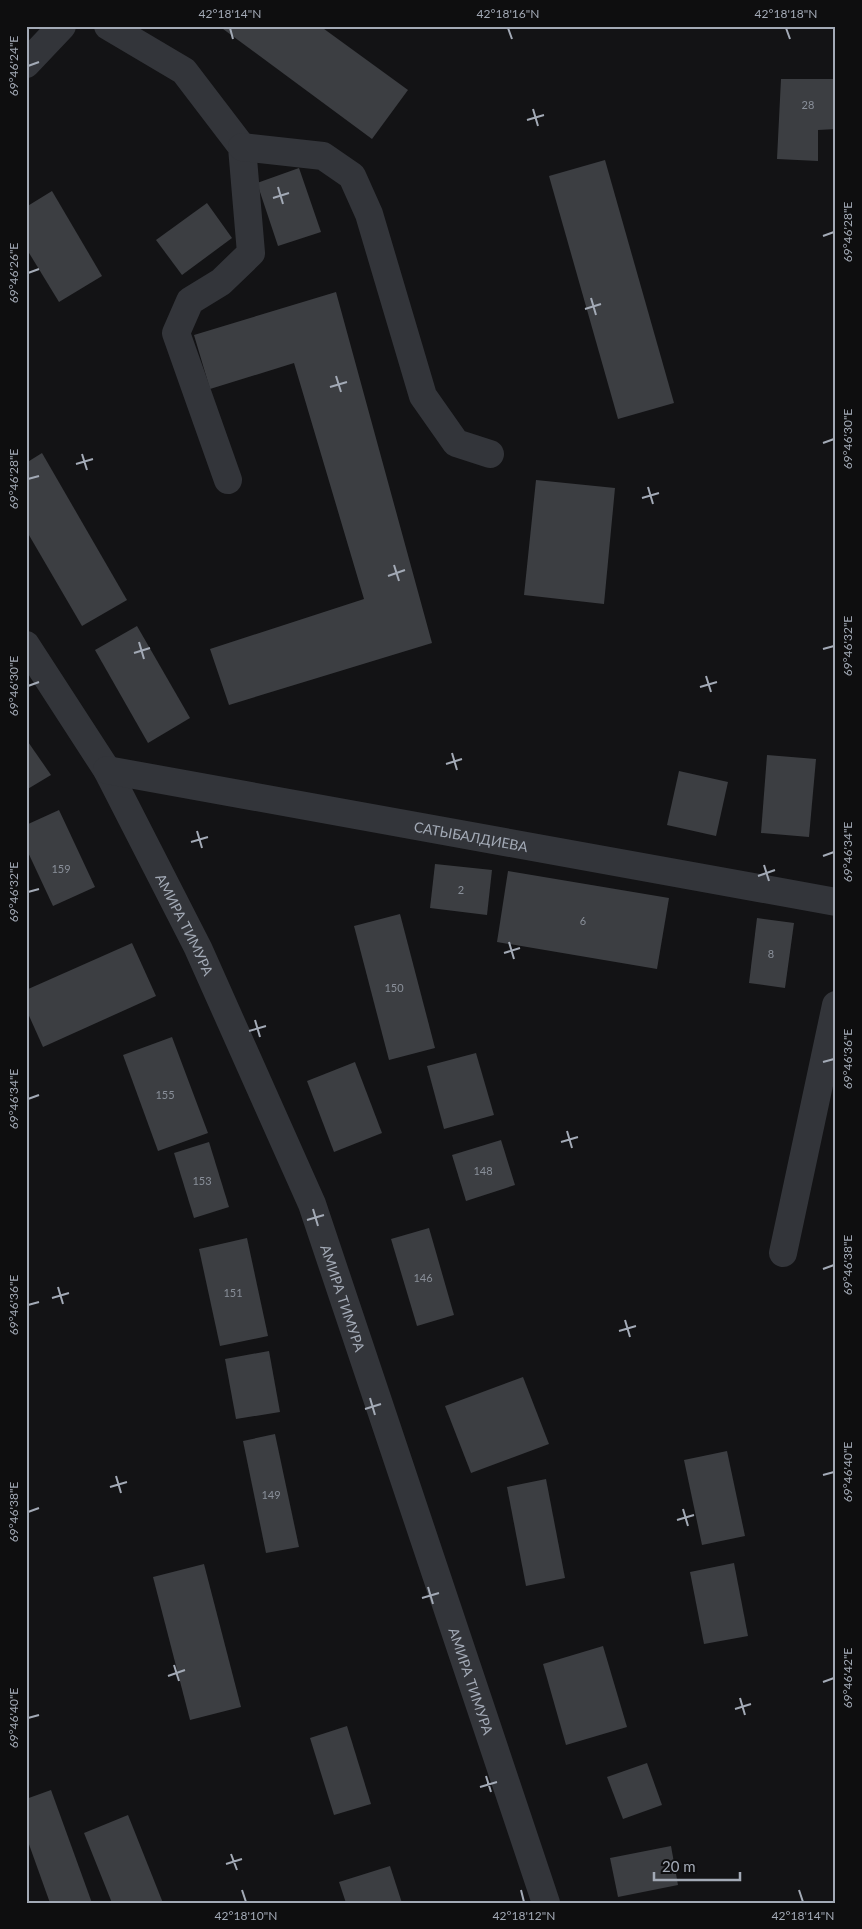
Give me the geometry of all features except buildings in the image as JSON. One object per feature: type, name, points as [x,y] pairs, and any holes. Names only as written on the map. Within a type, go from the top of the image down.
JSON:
[{"type":"street","points":[[26,64],[62,26]]},
{"type":"street","points":[[108,26],[184,71],[242,147],[251,253],[221,282],[190,301],[176,333],[228,480]]},
{"type":"street","points":[[242,147],[323,156],[352,176],[369,214],[423,396],[456,442],[490,454]]},
{"type":"street","name":"АМИРА ТИМУРА","points":[[26,645],[107,770],[198,948],[312,1204],[546,1903]]},
{"type":"street","name":"САТЫБАЛДИЕВА","points":[[107,770],[836,902]]},
{"type":"street","points":[[783,1253],[836,1005]]}]
